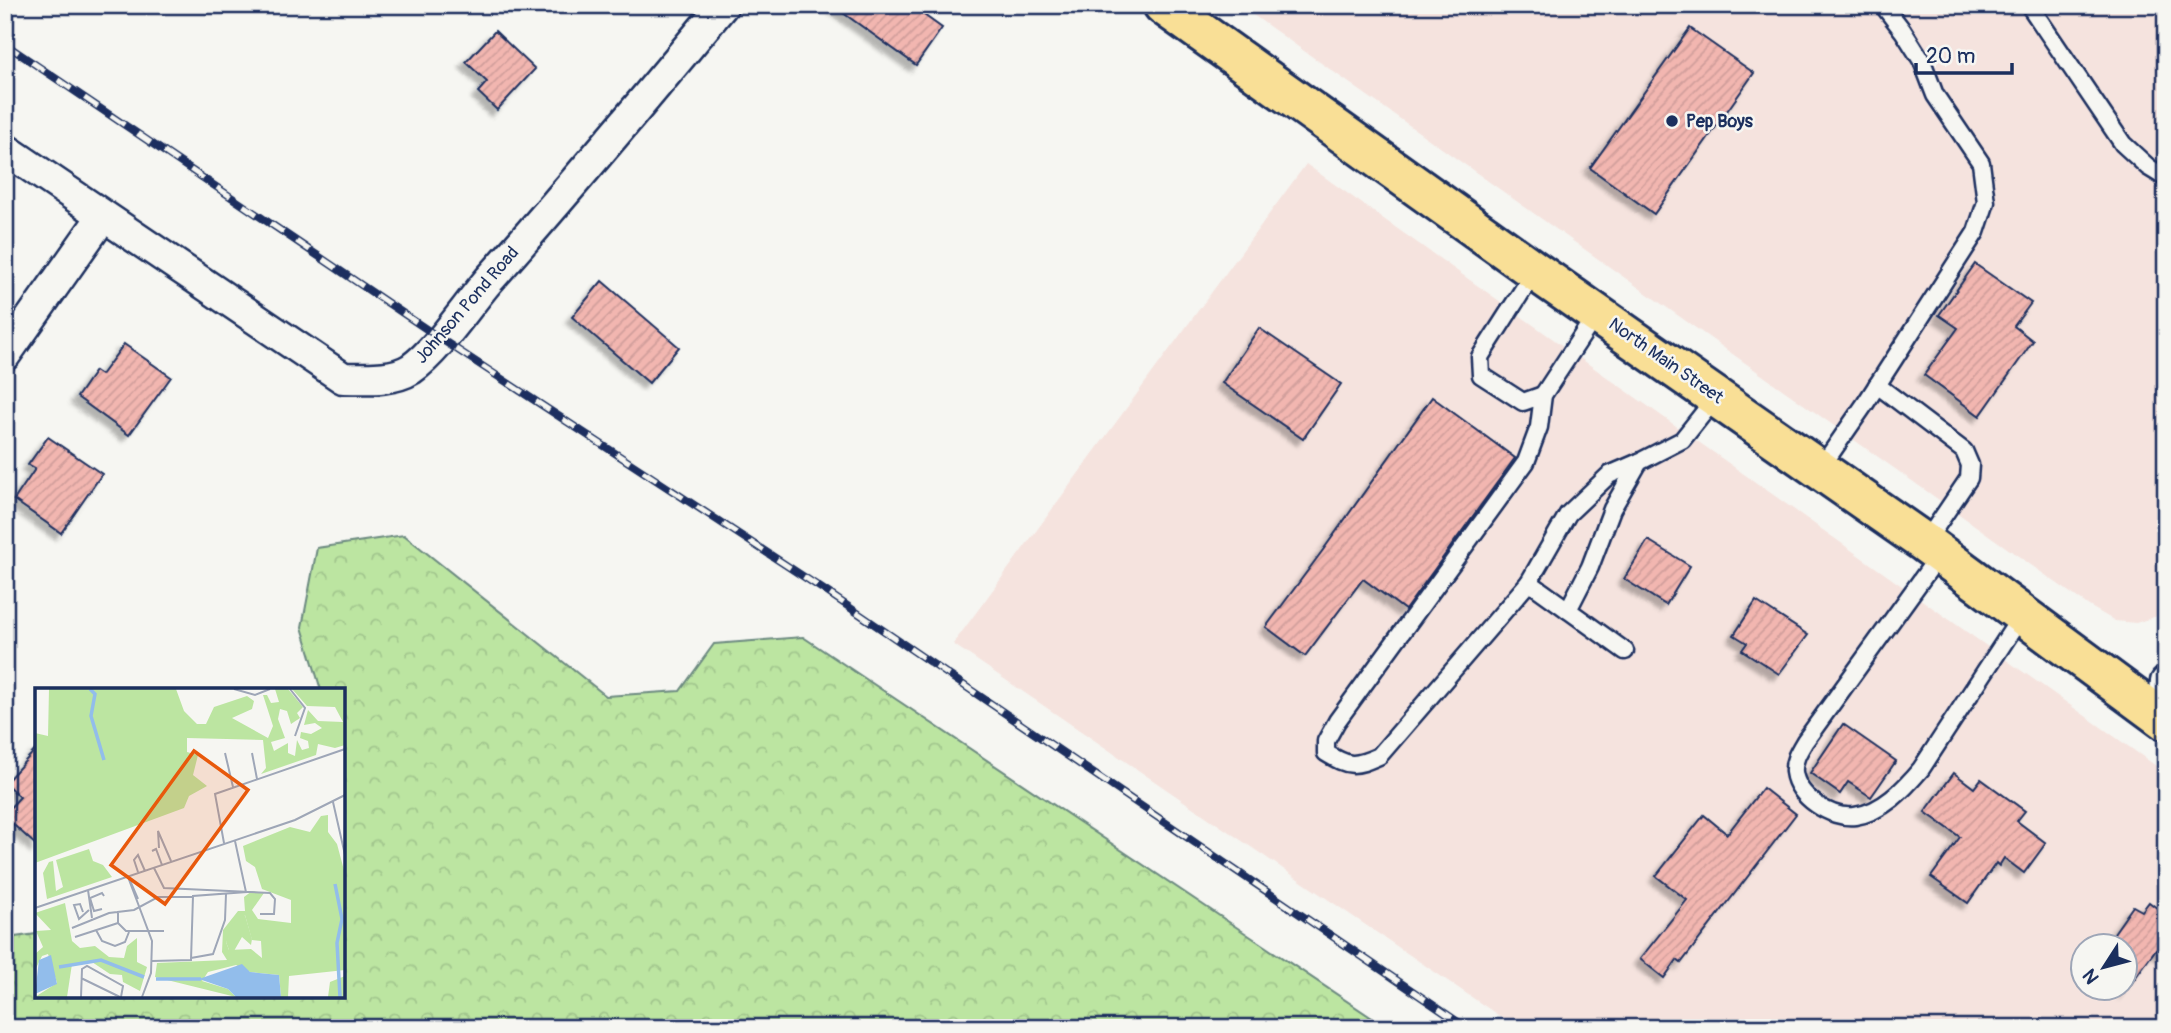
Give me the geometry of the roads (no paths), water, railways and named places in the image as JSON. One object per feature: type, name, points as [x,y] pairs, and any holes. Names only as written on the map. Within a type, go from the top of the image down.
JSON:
[{"type":"highway","name":"North Main Street","points":[[1163,5],[1535,271],[1932,548],[2022,615],[2165,709]]},
{"type":"street","name":"Johnson Pond Road","points":[[5,149],[343,378],[380,378],[410,370],[441,339],[723,5]]},
{"type":"street","points":[[5,355],[103,216]]},
{"type":"lane","points":[[1820,469],[1976,233],[1986,202],[1982,163],[1936,95],[1922,61],[1903,30],[1883,5]]},
{"type":"lane","points":[[2029,5],[2123,144],[2148,167],[2166,178]]},
{"type":"lane","points":[[1535,271],[1480,357],[1481,375],[1523,402],[1542,395]]},
{"type":"lane","points":[[1597,313],[1542,395],[1539,427],[1526,462],[1337,721],[1325,741],[1326,752],[1343,763],[1359,765],[1378,756],[1529,582],[1568,514],[1609,475],[1682,440],[1717,397]]},
{"type":"lane","points":[[1877,385],[1964,451],[1970,465],[1969,478],[1932,548],[1795,758],[1797,784],[1804,793],[1835,815],[1854,816],[1875,810],[1904,789],[1921,769],[2022,615]]},
{"type":"lane","points":[[1568,610],[1590,567],[1612,509],[1639,462]]},
{"type":"lane","points":[[1529,582],[1625,651]]},
{"type":"railway","points":[[5,44],[441,339],[827,592],[1467,1028]]},
{"type":"place","name":"Pep Boys","points":[[1672,121]]}]
